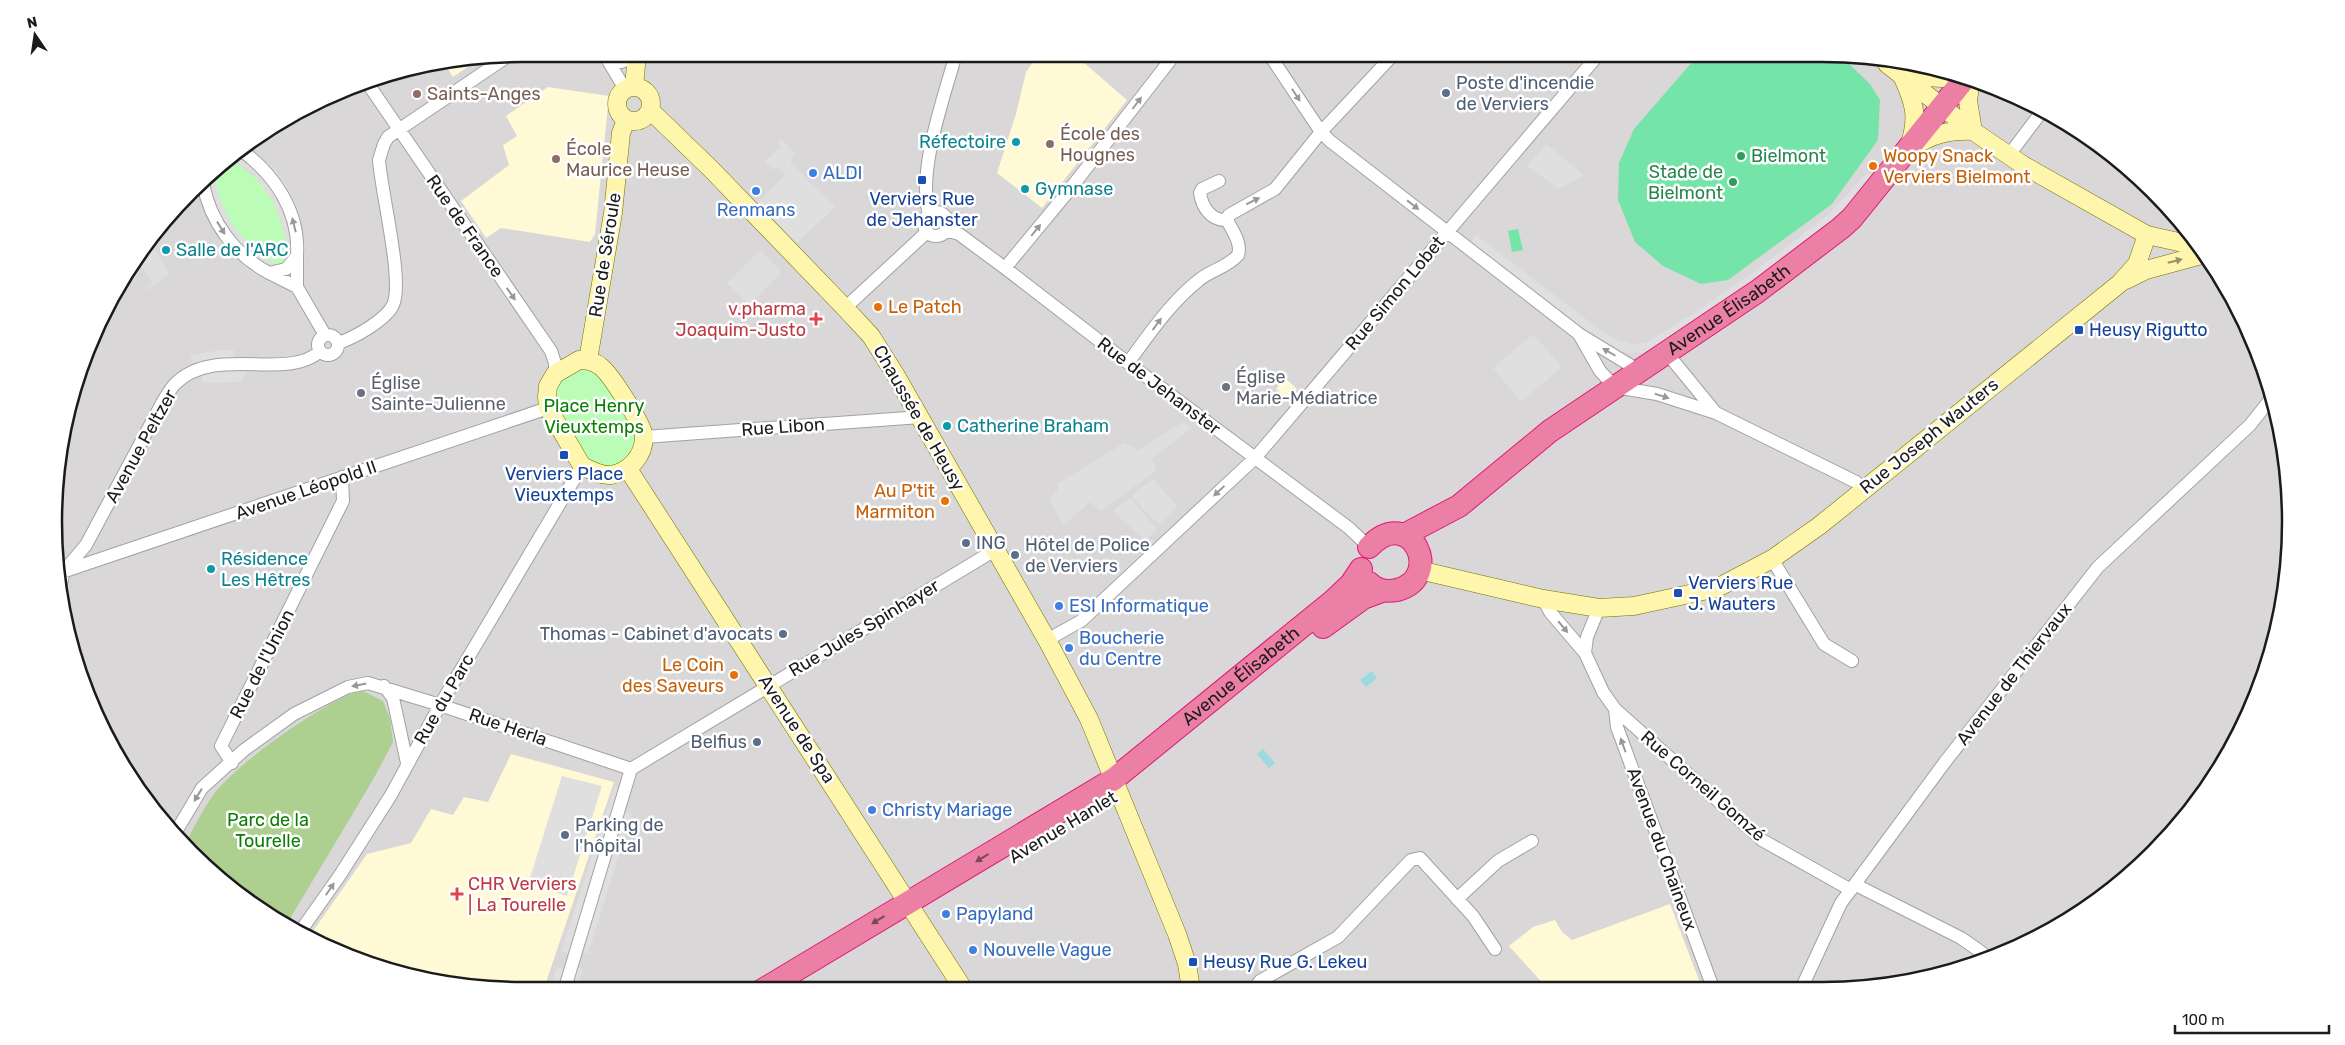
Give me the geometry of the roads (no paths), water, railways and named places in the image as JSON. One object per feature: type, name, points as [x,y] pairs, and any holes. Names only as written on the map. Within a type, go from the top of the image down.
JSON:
[{"type":"highway","name":"Avenue Élisabeth","points":[[1316,633],[1339,614],[1364,598],[1382,591],[1400,589],[1409,584],[1442,525],[1459,506],[1550,431],[1638,370],[1758,292],[1841,228],[1908,150],[1961,84]]},
{"type":"highway","name":"Avenue Élisabeth","points":[[1404,535],[1459,506]]},
{"type":"highway","points":[[1369,547],[1376,539],[1384,535],[1394,533],[1404,535],[1414,541],[1420,563]]},
{"type":"highway","name":"Avenue Élisabeth","points":[[1117,786],[1333,601],[1351,584],[1361,569],[1366,581],[1382,591]]},
{"type":"highway","name":"Avenue Hanlet","points":[[801,982],[912,909],[1117,786],[1316,633]]},
{"type":"highway","name":"Avenue Hanlet","points":[[776,982],[912,909]]},
{"type":"street","points":[[610,62],[629,88],[644,90],[651,100],[651,111],[639,121],[626,120],[616,107],[618,96],[629,88],[635,62]]},
{"type":"street","points":[[927,232],[924,222],[928,209],[930,147],[954,62]]},
{"type":"street","points":[[1005,268],[1067,193],[1169,62]]},
{"type":"street","points":[[1274,62],[1321,132],[1579,334],[1638,370]]},
{"type":"street","points":[[1227,220],[1233,211],[1275,189],[1321,132],[1387,62]]},
{"type":"street","name":"Rue Simon Lobet","points":[[1047,640],[1081,621],[1255,458],[1592,62]]},
{"type":"street","points":[[338,344],[348,340],[382,318],[394,304],[396,282],[379,160],[384,144],[398,130],[498,63]]},
{"type":"street","points":[[1891,67],[1973,131],[2012,157],[2151,237],[2189,245]]},
{"type":"street","points":[[1902,76],[1942,78]]},
{"type":"street","points":[[1902,76],[1915,110],[1915,125],[1908,150]]},
{"type":"street","points":[[1970,87],[1968,101],[1973,131]]},
{"type":"street","name":"Rue de France","points":[[371,89],[551,352],[555,363],[554,374]]},
{"type":"street","name":"Chaussée de Heusy","points":[[651,111],[712,170],[871,336],[921,417],[1089,718],[1177,934],[1187,964],[1190,982]]},
{"type":"street","points":[[2012,157],[2039,117]]},
{"type":"street","name":"Rue de Séroule","points":[[588,360],[613,213],[621,133],[626,120]]},
{"type":"street","points":[[1908,150],[1926,138],[1940,133],[1955,130],[1973,131]]},
{"type":"street","points":[[247,155],[260,166],[282,194],[295,227],[297,287],[325,335],[334,337],[338,344],[336,351],[332,354],[325,355],[320,351],[318,342],[325,335]]},
{"type":"street","points":[[1218,181],[1202,189],[1200,198],[1210,215],[1216,219],[1227,220]]},
{"type":"street","points":[[205,190],[214,216],[230,242],[250,262],[297,287]]},
{"type":"street","points":[[927,232],[939,235],[946,230],[948,224],[946,217],[928,209]]},
{"type":"street","points":[[1128,363],[1166,310],[1201,278],[1225,265],[1238,255],[1240,250],[1237,240],[1227,220]]},
{"type":"street","name":"Rue de Jehanster","points":[[946,230],[959,234],[1005,268],[1128,363],[1349,528],[1369,547]]},
{"type":"street","points":[[845,308],[927,232]]},
{"type":"street","points":[[2146,270],[2158,252],[2151,237]]},
{"type":"street","points":[[2119,284],[2137,264],[2151,237]]},
{"type":"street","points":[[269,273],[286,269],[297,256]]},
{"type":"street","points":[[2119,284],[2146,270],[2197,256]]},
{"type":"street","name":"Rue Joseph Wauters","points":[[1420,563],[1543,599],[1599,608],[1642,604],[1717,588],[1772,559],[1819,526],[2084,310],[2119,284]]},
{"type":"street","points":[[1579,334],[1600,370],[1615,387],[1657,394],[1716,413],[1856,482],[1863,489]]},
{"type":"street","name":"Avenue Peltzer","points":[[65,568],[86,545],[162,403],[175,383],[197,370],[213,365],[298,363],[320,351]]},
{"type":"street","points":[[1666,352],[1716,413]]},
{"type":"street","points":[[579,360],[588,360],[599,365],[607,372],[640,425],[644,437],[640,454],[628,469],[610,475],[582,466],[548,408],[548,386],[554,374],[579,360]]},
{"type":"street","name":"Avenue de Thiervaux","points":[[1805,982],[1841,903],[1945,762],[2098,567],[2250,424],[2267,403]]},
{"type":"street","name":"Avenue Léopold II","points":[[65,571],[548,408]]},
{"type":"street","name":"Rue Libon","points":[[644,437],[921,417]]},
{"type":"street","name":"Rue du Parc","points":[[303,927],[340,875],[391,795],[440,704],[582,466]]},
{"type":"street","name":"Avenue de Spa","points":[[628,469],[959,982]]},
{"type":"street","name":"Rue de l'Union","points":[[232,763],[221,746],[343,501],[342,477]]},
{"type":"street","name":"Rue Jules Spinhayer","points":[[631,769],[995,550]]},
{"type":"street","points":[[1772,559],[1824,644],[1852,662]]},
{"type":"street","name":"Rue Corneil Gomzé","points":[[1543,599],[1550,612],[1585,653],[1603,692],[1615,709],[1762,840],[1853,888],[1961,938],[1981,954]]},
{"type":"street","points":[[1585,653],[1587,637],[1599,608]]},
{"type":"street","name":"Rue Herla","points":[[232,763],[244,750],[294,714],[348,687],[368,683],[384,686],[440,704],[631,769]]},
{"type":"street","points":[[384,686],[393,698],[407,764]]},
{"type":"street","name":"Avenue du Chaineux","points":[[1615,709],[1617,727],[1711,982]]},
{"type":"street","points":[[178,828],[202,788],[232,763]]},
{"type":"street","points":[[567,982],[631,769]]},
{"type":"street","points":[[1457,899],[1498,861],[1532,841]]},
{"type":"street","points":[[1259,982],[1338,937],[1411,860],[1420,858],[1473,916],[1495,949]]},
{"type":"water","points":[[1372,671],[1377,678],[1366,687],[1360,680]]},
{"type":"water","points":[[1263,749],[1275,763],[1269,768],[1257,754]]},
{"type":"place","name":"Poste d'incendie de Verviers","points":[[1446,93]]},
{"type":"place","name":"Saints-Anges","points":[[417,94]]},
{"type":"place","name":"Réfectoire","points":[[1016,142]]},
{"type":"place","name":"École des Hougnes","points":[[1050,144]]},
{"type":"place","name":"Bielmont","points":[[1741,156]]},
{"type":"place","name":"École Maurice Heuse","points":[[556,159]]},
{"type":"place","name":"Woopy Snack Verviers Bielmont","points":[[1873,166]]},
{"type":"place","name":"ALDI","points":[[813,173]]},
{"type":"place","name":"Verviers Rue de Jehanster","points":[[922,180]]},
{"type":"place","name":"Stade de Bielmont","points":[[1733,182]]},
{"type":"place","name":"Gymnase","points":[[1025,189]]},
{"type":"place","name":"Renmans","points":[[756,191]]},
{"type":"place","name":"Salle de l'ARC","points":[[166,250]]},
{"type":"place","name":"Le Patch","points":[[878,307]]},
{"type":"place","name":"v.pharma Joaquim-Justo","points":[[816,319]]},
{"type":"place","name":"Heusy Rigutto","points":[[2079,330]]},
{"type":"place","name":"Église Marie-Médiatrice","points":[[1226,387]]},
{"type":"place","name":"Église Sainte-Julienne","points":[[361,393]]},
{"type":"place","name":"Catherine Braham","points":[[947,426]]},
{"type":"place","name":"Verviers Place Vieuxtemps","points":[[564,455]]},
{"type":"place","name":"Au P'tit Marmiton","points":[[945,501]]},
{"type":"place","name":"ING","points":[[966,543]]},
{"type":"place","name":"Hôtel de Police de Verviers","points":[[1015,555]]},
{"type":"place","name":"Résidence Les Hêtres","points":[[211,569]]},
{"type":"place","name":"Verviers Rue J. Wauters","points":[[1678,593]]},
{"type":"place","name":"ESI Informatique","points":[[1059,606]]},
{"type":"place","name":"Thomas - Cabinet d'avocats","points":[[783,634]]},
{"type":"place","name":"Boucherie du Centre","points":[[1069,648]]},
{"type":"place","name":"Le Coin des Saveurs","points":[[734,675]]},
{"type":"place","name":"Belfius","points":[[757,742]]},
{"type":"place","name":"Christy Mariage","points":[[872,810]]},
{"type":"place","name":"Parking de l'hôpital","points":[[565,835]]},
{"type":"place","name":"CHR Verviers | La Tourelle","points":[[457,894]]},
{"type":"place","name":"Papyland","points":[[946,914]]},
{"type":"place","name":"Nouvelle Vague","points":[[973,950]]},
{"type":"place","name":"Heusy Rue G. Lekeu","points":[[1193,962]]},
{"type":"park label","name":"Place Henry Vieuxtemps","points":[[594,416]]},
{"type":"park label","name":"Parc de la Tourelle","points":[[268,830]]}]
